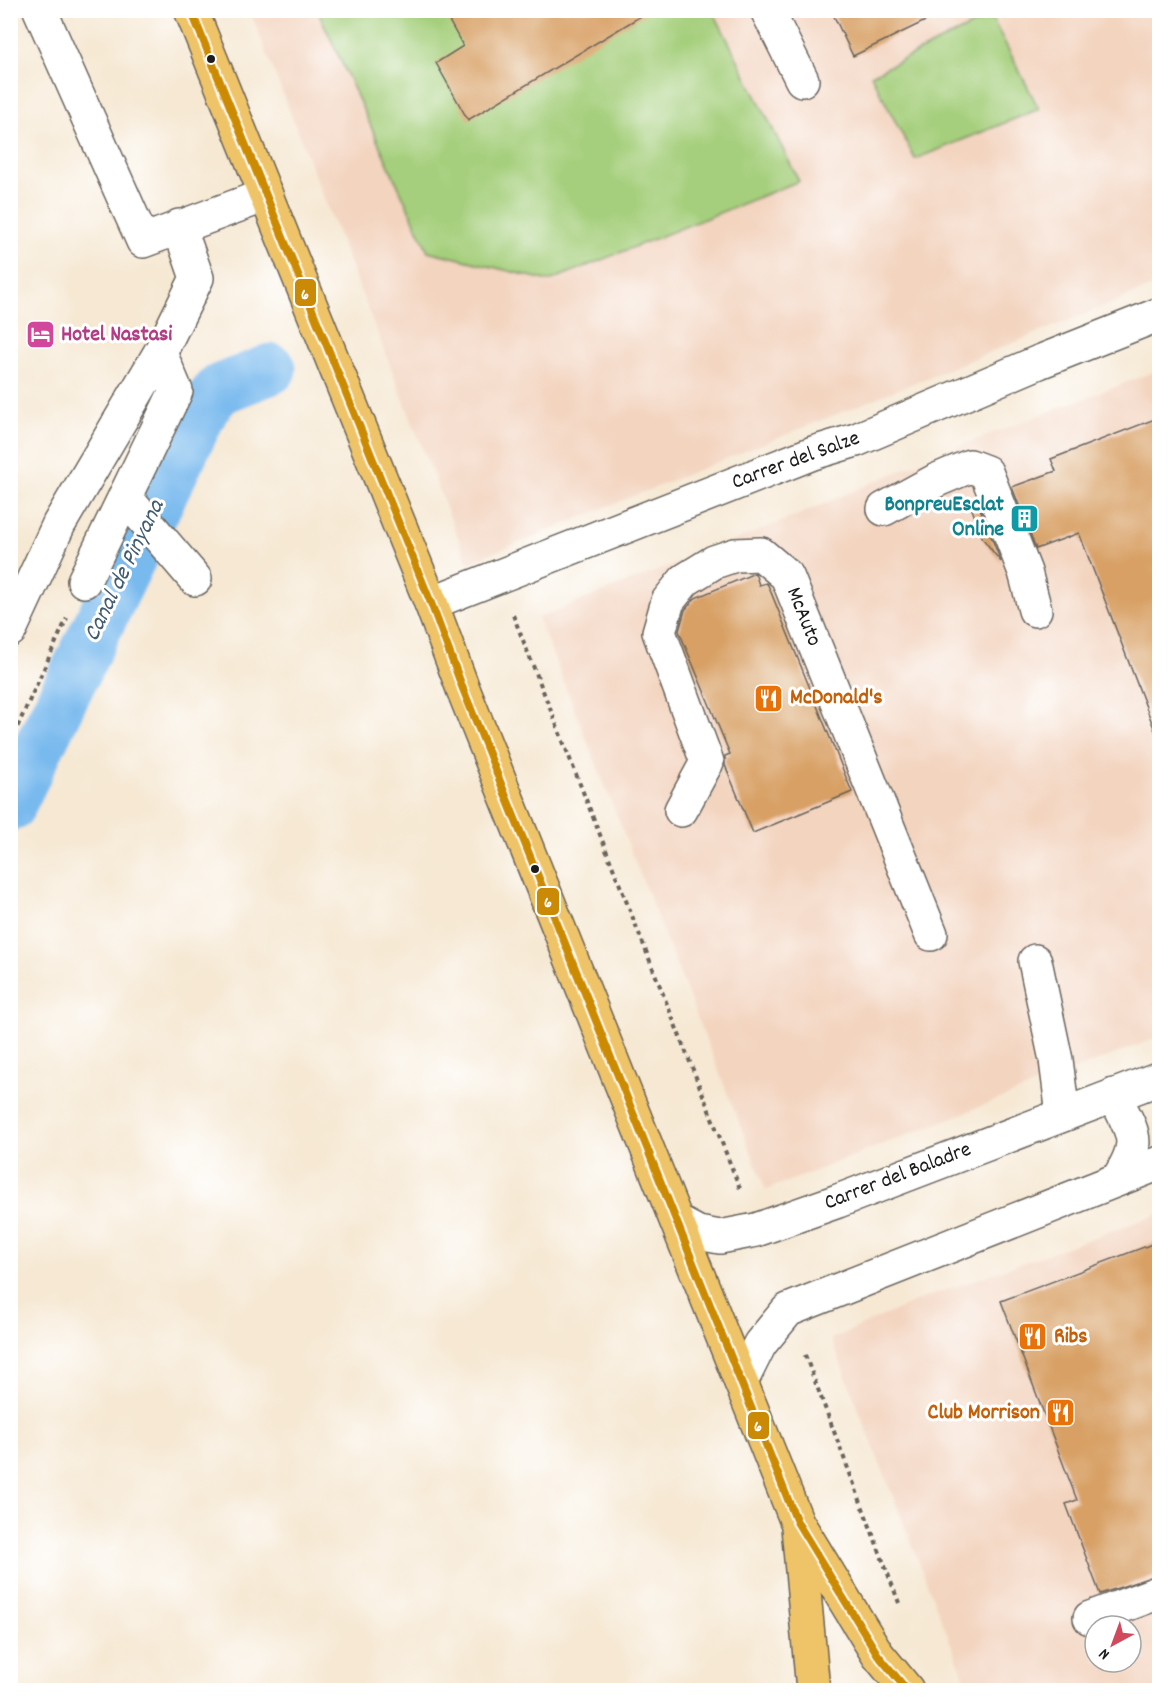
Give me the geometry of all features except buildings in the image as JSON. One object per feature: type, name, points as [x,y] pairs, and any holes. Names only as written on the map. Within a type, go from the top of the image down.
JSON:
[{"type":"main road","points":[[191,10],[431,603],[463,689],[797,1522],[878,1655],[907,1690]]},
{"type":"main road","points":[[797,1522],[813,1690]]},
{"type":"street","points":[[40,10],[143,241],[266,195]]},
{"type":"street","points":[[767,10],[802,80]]},
{"type":"street","points":[[10,630],[59,524],[160,353],[197,278],[179,226]]},
{"type":"street","name":"Carrer del Salze","points":[[431,603],[813,453],[856,440],[1039,362],[1160,314]]},
{"type":"street","points":[[84,581],[130,503],[176,391],[160,353]]},
{"type":"street","points":[[884,509],[937,480],[970,466],[986,472],[1025,572],[1035,610]]},
{"type":"street","points":[[130,503],[195,579]]},
{"type":"street","name":"McAuto","points":[[681,810],[707,762],[659,632],[668,601],[685,580],[714,562],[735,555],[761,554],[787,576],[931,934]]},
{"type":"street","points":[[1035,961],[1056,1060],[1063,1115]]},
{"type":"street","name":"Carrer del Baladre","points":[[679,1223],[698,1233],[720,1237],[756,1230],[1114,1095],[1156,1087]]},
{"type":"street","points":[[1114,1095],[1132,1133],[1133,1145],[1133,1156],[1118,1179]]},
{"type":"street","points":[[741,1382],[760,1344],[788,1310],[1160,1162]]},
{"type":"street","points":[[1101,1614],[1160,1592]]},
{"type":"path","points":[[498,575],[756,1230]]},
{"type":"path","points":[[10,742],[84,581]]},
{"type":"path","points":[[788,1310],[901,1610]]},
{"type":"shaded area","points":[[250,11],[1159,11],[1159,284],[468,563]]},
{"type":"shaded area","points":[[1159,370],[1159,1037],[766,1190],[538,618],[796,516],[936,455]]},
{"type":"shaded area","points":[[1159,1214],[1159,1690],[973,1690],[967,1684],[831,1339],[924,1298]]},
{"type":"green space","points":[[318,11],[713,11],[799,181],[549,281],[428,251]]},
{"type":"green space","points":[[991,16],[1039,109],[915,159],[871,75]]},
{"type":"waterway","name":"Canal de Pinyana","points":[[10,806],[205,406],[220,389],[271,369]]},
{"type":"transit line","name":"6","points":[[191,10],[431,603],[463,689],[797,1522],[878,1655],[907,1690]]},
{"type":"place","name":"Hotel Nastasi","points":[[40,335]]},
{"type":"place","name":"BonpreuEsclat Online","points":[[1025,518]]},
{"type":"place","name":"McDonald's","points":[[769,698]]},
{"type":"place","name":"Ribs","points":[[1033,1337]]},
{"type":"place","name":"Club Morrison","points":[[1061,1413]]}]
